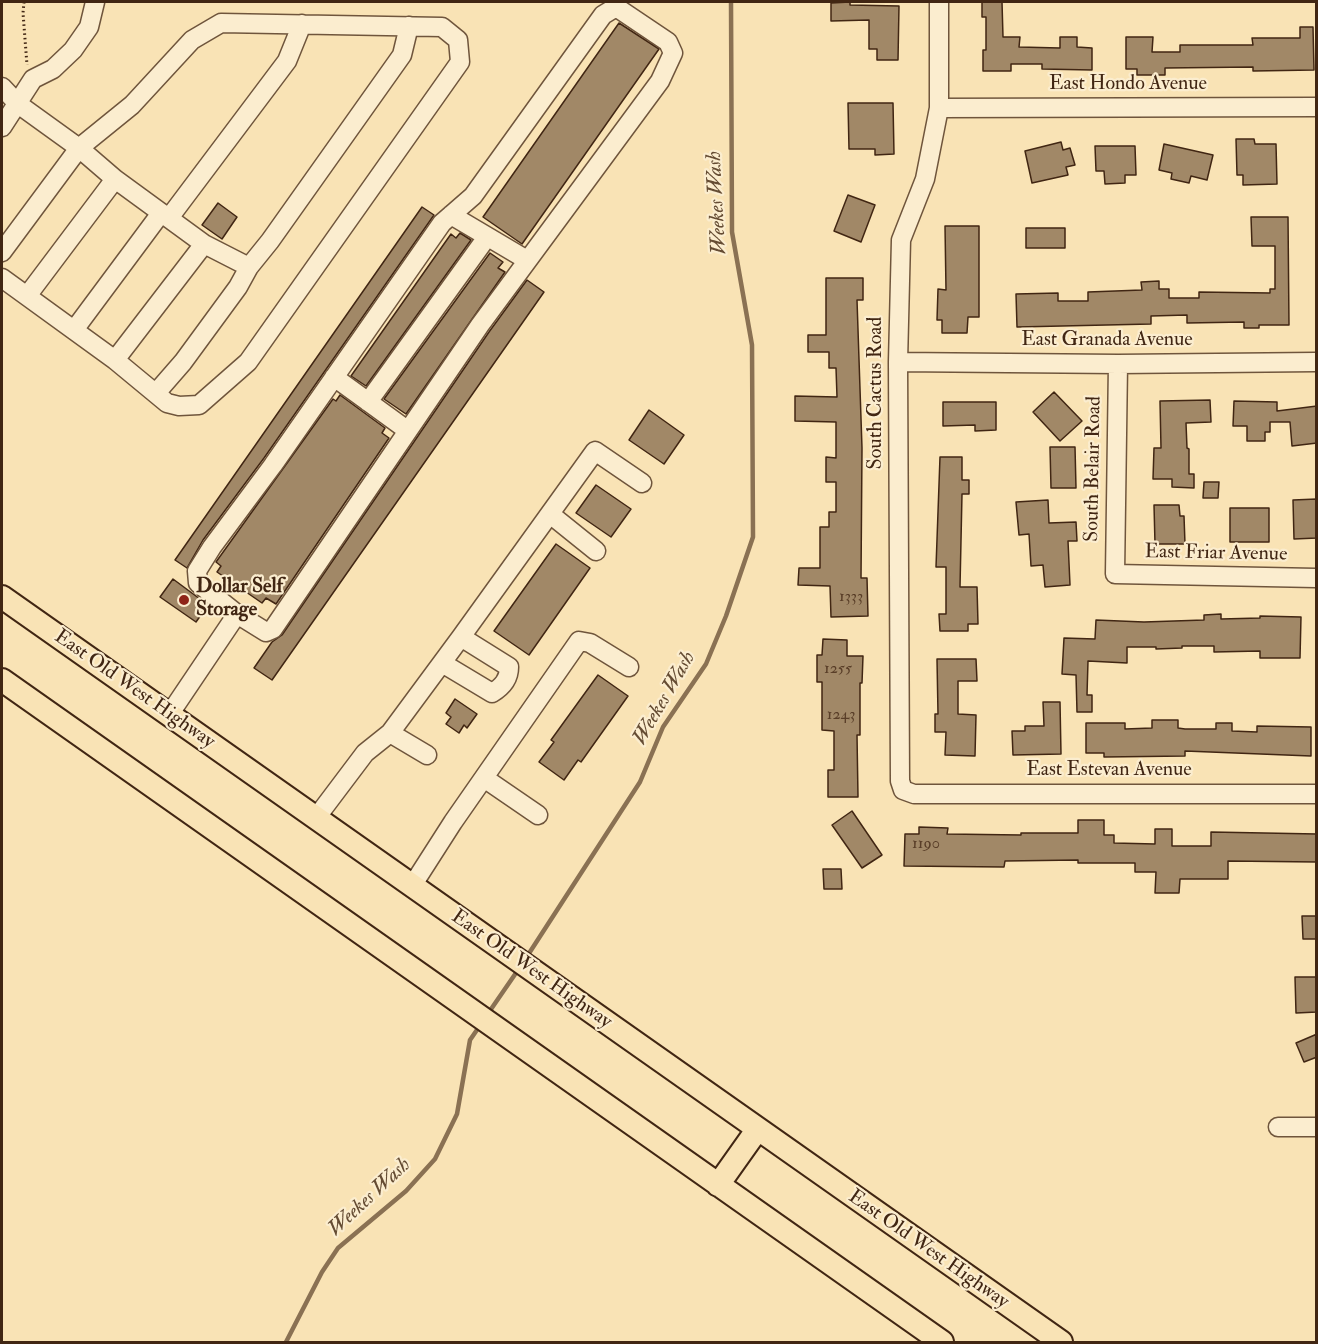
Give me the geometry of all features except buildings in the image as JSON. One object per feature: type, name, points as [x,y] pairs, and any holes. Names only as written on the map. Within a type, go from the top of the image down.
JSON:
[{"type":"main road","name":"East Old West Highway","points":[[2,597],[1061,1342]]},
{"type":"main road","points":[[2,680],[942,1342]]},
{"type":"main road","points":[[718,1185],[758,1130]]},
{"type":"street","points":[[2,127],[7,96],[53,69],[73,50],[89,27],[95,2]]},
{"type":"street","name":"South Cactus Road","points":[[903,790],[900,782],[898,362],[902,240],[925,179],[939,108],[939,2]]},
{"type":"street","points":[[616,7],[668,42],[673,52],[660,81],[527,260],[407,430],[273,629],[266,632],[237,614],[198,583],[198,571],[212,548],[442,223],[473,196],[603,15],[616,7]]},
{"type":"street","points":[[2,252],[79,148],[132,105],[192,40],[221,23],[442,27],[459,40],[460,62],[248,362],[199,405],[179,406],[167,403],[115,360],[2,278]]},
{"type":"street","points":[[74,330],[287,61],[302,24]]},
{"type":"street","points":[[156,393],[183,362],[238,287],[249,267],[402,56],[409,26]]},
{"type":"street","points":[[7,96],[204,244],[249,267]]},
{"type":"street","name":"East Hondo Avenue","points":[[939,108],[1317,107]]},
{"type":"street","points":[[27,296],[115,179]]},
{"type":"street","points":[[451,215],[527,260]]},
{"type":"street","points":[[368,402],[487,237]]},
{"type":"street","points":[[115,360],[204,244]]},
{"type":"street","name":"East Granada Avenue","points":[[898,362],[1118,364],[1317,362]]},
{"type":"street","name":"South Belair Road","points":[[1115,574],[1118,364]]},
{"type":"street","points":[[334,377],[407,430]]},
{"type":"street","points":[[316,818],[364,753],[390,733],[595,451],[642,483]]},
{"type":"street","points":[[550,514],[596,551]]},
{"type":"street","name":"East Friar Avenue","points":[[1115,574],[1317,578]]},
{"type":"street","points":[[169,715],[237,614]]},
{"type":"street","points":[[442,663],[492,693],[501,687],[509,675],[509,667],[461,638]]},
{"type":"street","points":[[412,886],[484,777],[579,641],[590,643],[629,667]]},
{"type":"street","points":[[390,733],[427,755]]},
{"type":"street","points":[[484,777],[538,815]]},
{"type":"street","name":"East Estevan Avenue","points":[[903,790],[914,794],[1317,794]]},
{"type":"street","points":[[1278,1127],[1317,1127]]},
{"type":"path","points":[[24,2],[26,63],[33,79]]},
{"type":"waterway","name":"Weekes Wash","points":[[526,958],[640,782],[663,727],[706,664],[726,616],[753,537],[752,345],[732,232],[731,2]]},
{"type":"waterway","name":"Weekes Wash","points":[[487,1015],[518,970]]},
{"type":"waterway","name":"Weekes Wash","points":[[286,1342],[322,1272],[338,1248],[406,1191],[435,1159],[457,1114],[470,1040],[481,1024]]},
{"type":"place","name":"Dollar Self Storage","points":[[184,600]]}]
